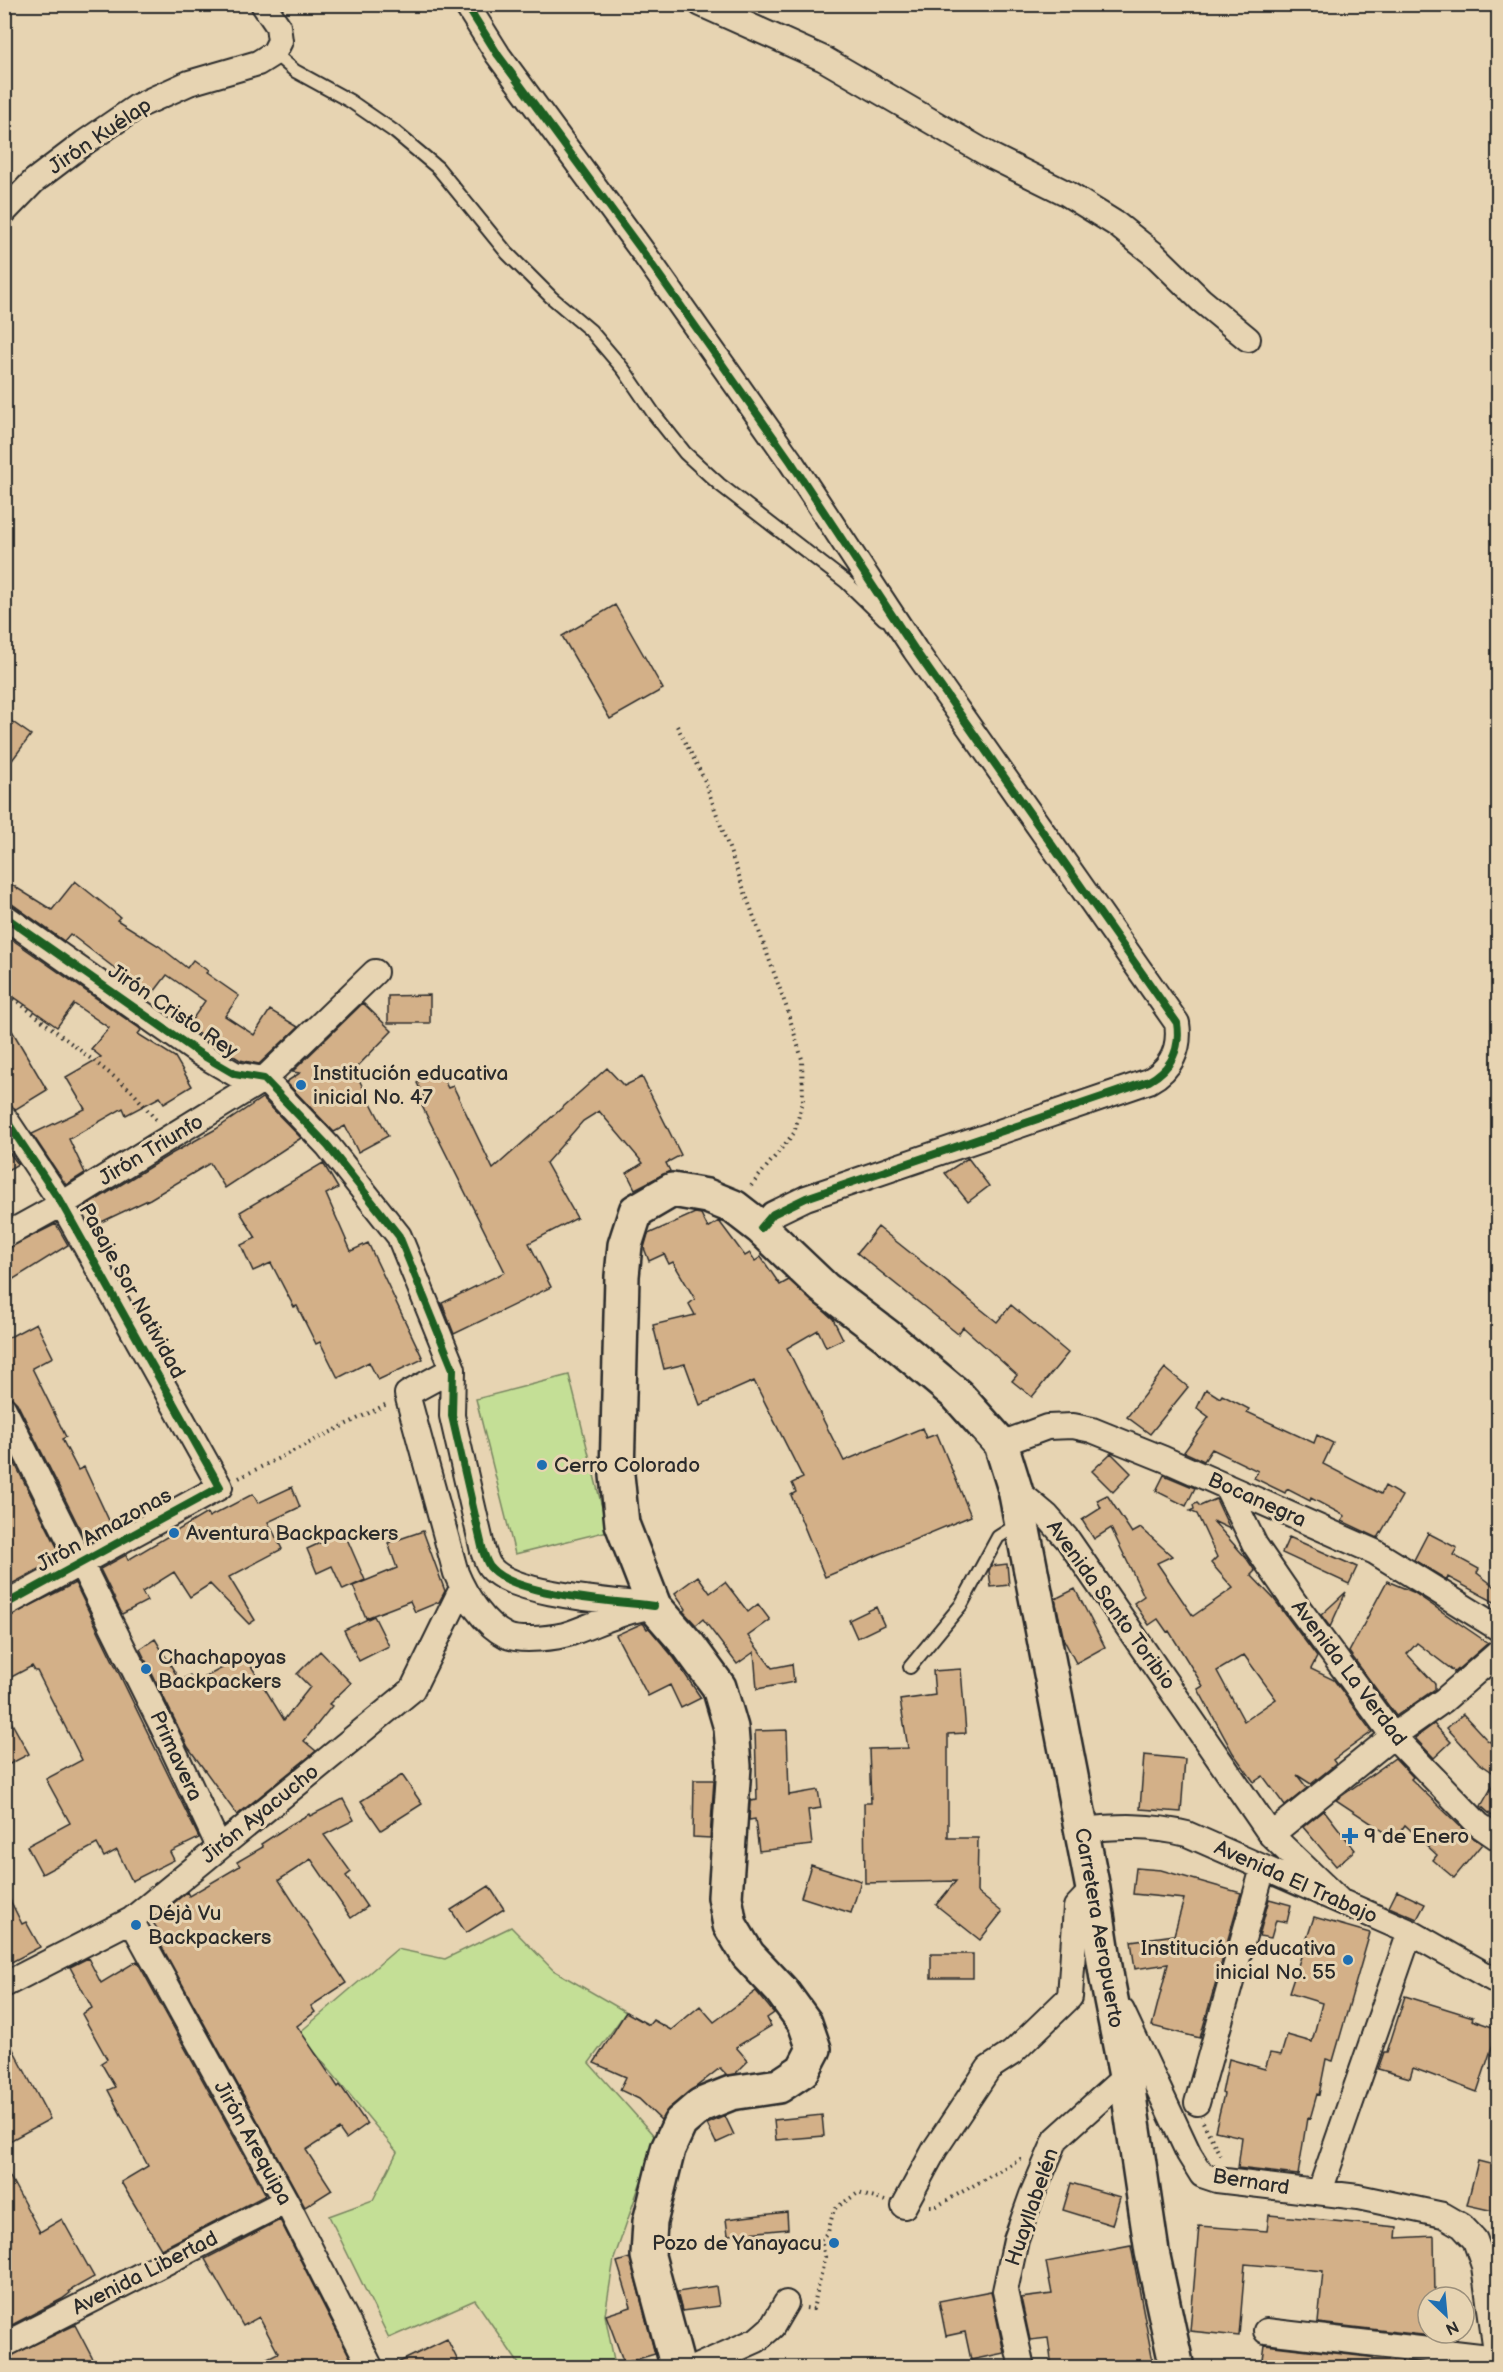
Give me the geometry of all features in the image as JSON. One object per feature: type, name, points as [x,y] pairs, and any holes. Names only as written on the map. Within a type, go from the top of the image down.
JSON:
[{"type":"main road","points":[[693,2367],[648,2256],[650,2222],[668,2149],[680,2123],[701,2104],[731,2093],[779,2086],[802,2070],[814,2049],[805,2023],[781,1990],[748,1955],[730,1925],[725,1896],[734,1766],[731,1728],[719,1687],[689,1646],[654,1606],[622,1524],[618,1475],[622,1276],[625,1245],[636,1212],[672,1190],[708,1196],[734,1207],[761,1228],[824,1288],[887,1336],[957,1395],[1001,1444],[1015,1489]]},
{"type":"main road","name":"Carretera Aeropuerto","points":[[1015,1489],[1126,2076],[1152,2252],[1177,2367]]},
{"type":"street","points":[[263,4],[278,26],[280,41],[274,53]]},
{"type":"street","points":[[466,4],[498,55],[640,248],[791,462],[915,650],[1177,1023],[1179,1033],[1175,1053],[1165,1070],[1149,1081],[806,1198],[773,1214],[761,1228]]},
{"type":"street","points":[[701,4],[824,59],[991,156],[1076,200],[1116,224],[1155,255],[1201,300],[1248,339]]},
{"type":"street","name":"Jirón Kuélap","points":[[4,212],[34,181],[138,106],[189,83],[258,63],[274,53]]},
{"type":"street","name":"Jirón Cristo Rey","points":[[4,916],[199,1053],[235,1074],[264,1079]]},
{"type":"street","name":"Jirón Triunfo","points":[[4,1236],[170,1138],[264,1079],[375,972]]},
{"type":"street","points":[[264,1079],[328,1146],[399,1236],[453,1369],[453,1416],[483,1551],[491,1568],[509,1581],[532,1590],[654,1606]]},
{"type":"street","name":"Pasaje Sor Natividad","points":[[4,1117],[62,1203],[220,1487]]},
{"type":"street","points":[[453,1369],[407,1394],[462,1588],[485,1619],[508,1637],[537,1639],[568,1634],[619,1613],[654,1606]]},
{"type":"street","name":"Primavera","points":[[4,1408],[166,1734],[219,1847]]},
{"type":"street","name":"Bocanegra","points":[[1001,1444],[1047,1427],[1082,1428],[1144,1450],[1375,1552],[1498,1628]]},
{"type":"street","name":"Avenida La Verdad","points":[[1226,1486],[1255,1545],[1393,1736],[1479,1825],[1498,1838]]},
{"type":"street","name":"Jirón Amazonas","points":[[4,1605],[220,1487]]},
{"type":"street","name":"Avenida Santo Toribio","points":[[1015,1489],[1047,1516],[1068,1540],[1271,1835],[1340,1901]]},
{"type":"street","name":"Jirón Ayacucho","points":[[4,1985],[131,1920],[412,1690],[462,1588]]},
{"type":"street","points":[[1271,1835],[1393,1736],[1444,1700],[1498,1653]]},
{"type":"street","name":"Avenida El Trabajo","points":[[1081,1830],[1117,1826],[1161,1828],[1187,1834],[1410,1932],[1498,1982]]},
{"type":"street","points":[[1197,2103],[1263,1868]]},
{"type":"street","points":[[904,2206],[935,2149],[989,2068],[1012,2053],[1070,1997],[1076,1907],[1092,1889]]},
{"type":"street","name":"Jirón Arequipa","points":[[131,1920],[205,2058],[286,2201],[371,2367]]},
{"type":"street","points":[[1320,2191],[1410,1932]]},
{"type":"street","name":"Bernard","points":[[1107,1979],[1195,2167],[1202,2175],[1237,2184],[1320,2191],[1358,2197],[1443,2215],[1462,2226],[1475,2240],[1484,2266],[1498,2362]]},
{"type":"street","name":"Huayllabelén","points":[[1022,2367],[1005,2291],[1016,2240],[1032,2195],[1056,2139],[1126,2076]]},
{"type":"street","name":"Avenida Libertad","points":[[4,2345],[286,2201]]},
{"type":"street","points":[[693,2367],[757,2340],[772,2327],[786,2303]]},
{"type":"street","points":[[1266,2331],[1498,2362]]},
{"type":"lane","points":[[274,53],[295,71],[350,101],[395,132],[438,168],[507,253],[551,297],[590,330],[624,370],[654,414],[685,453],[719,484],[846,582],[915,650]]},
{"type":"lane","points":[[910,1667],[961,1605],[998,1538],[1021,1522]]},
{"type":"path","points":[[676,726],[705,779],[786,1006],[802,1059],[803,1101],[794,1133],[734,1207]]},
{"type":"path","points":[[4,991],[131,1090],[170,1138]]},
{"type":"path","points":[[220,1487],[407,1394]]},
{"type":"path","points":[[1197,2103],[1206,2129],[1237,2184]]},
{"type":"green space","name":"Cerro Colorado","points":[[569,1375],[608,1531],[515,1554],[476,1399]]},
{"type":"green space","points":[[511,1927],[553,1970],[626,2012],[589,2063],[656,2138],[614,2259],[605,2315],[615,2365],[620,2367],[521,2367],[475,2300],[389,2338],[329,2216],[373,2200],[397,2152],[299,2033],[397,1949],[445,1959]]},
{"type":"building","points":[[615,605],[663,689],[610,719],[562,636]]},
{"type":"building","points":[[4,716],[31,735],[4,771]]},
{"type":"building","points":[[4,880],[52,910],[75,881],[120,917],[117,920],[159,946],[187,968],[193,960],[208,971],[206,973],[239,996],[225,1016],[254,1035],[270,1010],[298,1027],[259,1064],[240,1060],[187,1027],[205,1001],[167,975],[151,996],[70,934],[64,941],[12,904],[4,902]]},
{"type":"building","points":[[4,934],[139,1028],[141,1030],[138,1034],[175,1057],[192,1086],[164,1103],[160,1097],[126,1115],[123,1108],[69,1139],[85,1173],[66,1185],[32,1134],[85,1109],[66,1077],[101,1057],[91,1049],[109,1028],[74,1004],[57,1027],[4,990]]},
{"type":"building","points":[[430,995],[430,1023],[388,1023],[388,996]]},
{"type":"building","points":[[363,1003],[392,1031],[354,1070],[388,1136],[358,1152],[345,1126],[334,1132],[286,1082],[300,1073],[292,1072]]},
{"type":"building","points":[[4,1017],[47,1090],[16,1109],[4,1103]]},
{"type":"building","points":[[607,1068],[624,1086],[642,1077],[681,1155],[666,1163],[670,1171],[635,1189],[627,1173],[643,1163],[599,1111],[583,1121],[546,1163],[577,1218],[529,1243],[551,1287],[454,1334],[442,1303],[505,1272],[420,1102],[425,1099],[417,1083],[439,1071],[448,1088],[453,1086],[493,1169]]},
{"type":"building","points":[[262,1098],[301,1138],[225,1188],[210,1163],[150,1199],[95,1225],[86,1206],[216,1129]]},
{"type":"building","points":[[4,1146],[18,1164],[4,1172]]},
{"type":"building","points":[[968,1158],[989,1186],[968,1202],[945,1173]]},
{"type":"building","points":[[323,1163],[338,1188],[326,1194],[351,1251],[368,1243],[423,1359],[378,1380],[369,1362],[338,1378],[320,1342],[316,1344],[297,1306],[294,1307],[271,1263],[253,1271],[241,1245],[256,1238],[240,1212]]},
{"type":"building","points":[[695,1213],[701,1214],[708,1228],[719,1221],[745,1256],[750,1253],[755,1261],[761,1257],[780,1285],[789,1280],[833,1319],[843,1339],[826,1347],[818,1330],[787,1348],[844,1461],[922,1428],[926,1438],[937,1434],[971,1516],[825,1577],[791,1495],[796,1492],[792,1483],[803,1478],[754,1381],[700,1405],[685,1364],[664,1369],[653,1325],[695,1315],[689,1304],[695,1299],[673,1262],[669,1264],[664,1254],[649,1261],[644,1248],[648,1234]]},
{"type":"building","points":[[56,1224],[68,1245],[4,1285],[4,1250]]},
{"type":"building","points":[[878,1227],[997,1322],[1011,1305],[1068,1353],[1032,1397],[1012,1381],[1017,1375],[963,1327],[958,1334],[857,1253]]},
{"type":"building","points":[[36,1323],[53,1357],[32,1368],[66,1437],[62,1439],[78,1470],[84,1467],[113,1529],[87,1543],[17,1403],[11,1397],[4,1395],[4,1340]]},
{"type":"building","points":[[1165,1368],[1188,1387],[1150,1434],[1127,1417]]},
{"type":"building","points":[[1206,1389],[1220,1398],[1222,1395],[1249,1409],[1247,1412],[1314,1443],[1317,1435],[1333,1443],[1323,1464],[1381,1494],[1385,1486],[1402,1496],[1378,1538],[1342,1521],[1345,1516],[1311,1498],[1310,1501],[1287,1489],[1285,1493],[1254,1478],[1258,1471],[1212,1449],[1204,1461],[1184,1452],[1209,1417],[1197,1408]]},
{"type":"building","points":[[4,1442],[62,1557],[4,1588]]},
{"type":"building","points":[[1111,1453],[1131,1473],[1113,1492],[1092,1471]]},
{"type":"building","points":[[1164,1475],[1195,1488],[1186,1506],[1156,1491]]},
{"type":"building","points":[[292,1487],[300,1507],[268,1522],[282,1549],[229,1577],[255,1620],[249,1624],[210,1584],[190,1597],[174,1572],[142,1592],[147,1601],[122,1614],[100,1569],[126,1555],[128,1560],[207,1513],[209,1517],[253,1494],[258,1503]]},
{"type":"building","points":[[1107,1495],[1132,1533],[1141,1528],[1172,1556],[1157,1563],[1193,1616],[1233,1588],[1211,1563],[1217,1557],[1197,1514],[1190,1511],[1197,1503],[1200,1506],[1216,1499],[1230,1529],[1213,1521],[1247,1559],[1255,1571],[1251,1575],[1274,1599],[1317,1657],[1311,1669],[1334,1680],[1372,1732],[1333,1760],[1336,1764],[1311,1784],[1297,1775],[1307,1788],[1285,1806],[1263,1776],[1254,1782],[1233,1753],[1198,1689],[1203,1686],[1169,1631],[1167,1632],[1158,1619],[1149,1625],[1134,1603],[1144,1596],[1111,1528],[1094,1539],[1082,1520],[1101,1508],[1097,1500]],"holes":[[[1244,1655],[1276,1699],[1244,1721],[1217,1671]]]},
{"type":"building","points":[[423,1531],[445,1591],[439,1602],[415,1612],[410,1601],[366,1618],[353,1586],[397,1568],[388,1543]]},
{"type":"building","points":[[344,1532],[365,1580],[343,1590],[332,1566],[317,1573],[307,1549]]},
{"type":"building","points":[[1428,1533],[1457,1548],[1453,1555],[1479,1569],[1477,1573],[1498,1589],[1498,1604],[1448,1577],[1447,1580],[1414,1560]]},
{"type":"building","points":[[1289,1537],[1357,1567],[1349,1584],[1282,1553]]},
{"type":"building","points":[[1007,1564],[1009,1585],[991,1587],[989,1571],[991,1566]]},
{"type":"building","points":[[698,1576],[710,1593],[725,1582],[748,1612],[758,1604],[770,1620],[748,1636],[772,1668],[792,1664],[794,1682],[757,1689],[754,1652],[737,1664],[703,1619],[696,1625],[683,1611],[686,1609],[675,1593]]},
{"type":"building","points":[[1387,1581],[1413,1592],[1488,1643],[1455,1672],[1417,1643],[1407,1654],[1435,1684],[1435,1689],[1396,1716],[1349,1652]]},
{"type":"building","points":[[75,1583],[199,1838],[170,1852],[174,1860],[132,1881],[117,1850],[104,1857],[97,1844],[42,1874],[27,1846],[70,1823],[46,1779],[82,1760],[37,1671],[32,1666],[4,1681],[4,1619]]},
{"type":"building","points":[[1075,1589],[1105,1647],[1076,1663],[1064,1640],[1055,1599]]},
{"type":"building","points":[[1346,1592],[1330,1627],[1321,1615]]},
{"type":"building","points":[[876,1607],[884,1625],[857,1638],[849,1620]]},
{"type":"building","points":[[374,1616],[389,1646],[359,1661],[344,1630]]},
{"type":"building","points":[[643,1623],[674,1658],[701,1698],[681,1708],[670,1685],[648,1696],[616,1635]]},
{"type":"building","points":[[155,1639],[180,1681],[190,1675],[194,1683],[245,1656],[284,1720],[310,1687],[297,1674],[320,1651],[351,1683],[329,1704],[332,1706],[304,1741],[316,1751],[237,1815],[188,1747],[140,1649]]},
{"type":"building","points":[[961,1669],[966,1733],[948,1734],[948,1838],[978,1838],[977,1892],[1002,1912],[980,1940],[936,1905],[956,1881],[865,1883],[864,1803],[871,1803],[869,1749],[908,1748],[900,1700],[935,1695],[933,1671]]},
{"type":"building","points":[[4,1709],[29,1754],[4,1767]]},
{"type":"building","points":[[1463,1714],[1487,1740],[1498,1747],[1498,1776],[1479,1763],[1447,1728]]},
{"type":"building","points":[[1434,1724],[1451,1742],[1434,1758],[1415,1738]]},
{"type":"building","points":[[787,1730],[789,1795],[818,1790],[821,1808],[808,1810],[812,1845],[759,1851],[755,1819],[749,1820],[750,1801],[757,1800],[755,1731]]},
{"type":"building","points":[[1144,1755],[1185,1759],[1181,1812],[1140,1809]]},
{"type":"building","points":[[1395,1758],[1413,1777],[1411,1779],[1469,1835],[1482,1844],[1454,1878],[1433,1860],[1437,1855],[1405,1825],[1395,1839],[1336,1800]]},
{"type":"building","points":[[402,1775],[422,1804],[381,1830],[361,1801]]},
{"type":"building","points":[[1498,1776],[1498,1821],[1481,1806]]},
{"type":"building","points":[[694,1780],[714,1780],[710,1838],[693,1837]]},
{"type":"building","points":[[343,1799],[354,1820],[324,1835],[351,1872],[346,1876],[367,1907],[351,1918],[311,1859],[279,1880],[346,1983],[311,2006],[315,2012],[297,2026],[338,2087],[340,2085],[367,2124],[346,2139],[339,2129],[306,2150],[332,2190],[305,2207],[162,1947],[157,1935],[160,1933],[152,1921],[187,1892],[189,1896],[240,1866],[237,1862],[263,1847],[261,1844],[290,1825]]},
{"type":"building","points":[[1324,1810],[1355,1850],[1336,1866],[1303,1827]]},
{"type":"building","points":[[811,1865],[861,1881],[851,1913],[801,1897]]},
{"type":"building","points":[[1136,1868],[1161,1870],[1241,1893],[1200,2038],[1152,2026],[1168,1964],[1135,1969],[1131,1941],[1174,1935],[1184,1899],[1133,1894]]},
{"type":"building","points":[[489,1886],[504,1909],[466,1933],[451,1910]]},
{"type":"building","points":[[4,1888],[22,1924],[26,1922],[40,1947],[4,1966]]},
{"type":"building","points":[[1397,1891],[1425,1904],[1417,1919],[1389,1907]]},
{"type":"building","points":[[1269,1899],[1291,1905],[1287,1922],[1276,1920],[1271,1938],[1259,1936]]},
{"type":"building","points":[[1314,1917],[1370,1933],[1333,2061],[1326,2059],[1319,2095],[1317,2094],[1310,2119],[1307,2118],[1298,2175],[1238,2168],[1242,2137],[1215,2131],[1229,2059],[1265,2069],[1270,2053],[1281,2055],[1287,2035],[1312,2042],[1322,2003],[1289,1993]]},
{"type":"building","points":[[931,1954],[973,1954],[973,1978],[931,1978]]},
{"type":"building","points":[[88,1958],[101,1983],[137,1961],[266,2195],[161,2249],[121,2182],[148,2166],[108,2090],[115,2087],[101,2063],[107,2059],[82,2014],[92,2008],[70,1967]]},
{"type":"building","points":[[756,1991],[774,2013],[767,2018],[771,2026],[736,2047],[748,2061],[735,2074],[727,2075],[720,2068],[668,2109],[661,2120],[639,2099],[620,2090],[626,2077],[594,2063],[626,2012],[649,2025],[653,2020],[671,2030],[700,2006],[714,2022]]},
{"type":"building","points":[[1405,1996],[1473,2017],[1472,2020],[1498,2029],[1477,2092],[1413,2068],[1410,2078],[1378,2069],[1384,2052],[1387,2052]]},
{"type":"building","points":[[4,2032],[50,2119],[4,2144]]},
{"type":"building","points":[[822,2115],[824,2136],[776,2140],[774,2120]]},
{"type":"building","points":[[725,2116],[734,2135],[716,2143],[707,2124]]},
{"type":"building","points":[[1478,2161],[1498,2166],[1498,2212],[1467,2205]]},
{"type":"building","points":[[4,2166],[40,2232],[62,2219],[94,2277],[69,2291],[70,2293],[62,2299],[4,2329]]},
{"type":"building","points":[[1071,2183],[1120,2197],[1112,2225],[1063,2210]]},
{"type":"building","points":[[787,2212],[788,2229],[728,2235],[726,2219]]},
{"type":"building","points":[[1269,2215],[1397,2227],[1396,2238],[1434,2236],[1435,2285],[1416,2285],[1416,2334],[1318,2323],[1323,2271],[1245,2264],[1239,2336],[1190,2331],[1199,2226],[1267,2231]]},
{"type":"building","points":[[280,2220],[355,2367],[249,2367],[278,2353],[259,2317],[243,2326],[205,2259]]},
{"type":"building","points":[[1131,2246],[1154,2367],[1052,2367],[1048,2338],[1030,2340],[1021,2298],[1052,2294],[1046,2262]]},
{"type":"building","points":[[630,2258],[655,2354],[624,2363],[606,2315],[631,2307],[617,2262]]},
{"type":"building","points":[[716,2286],[719,2306],[682,2311],[677,2292]]},
{"type":"building","points":[[991,2291],[1004,2353],[971,2360],[965,2332],[946,2336],[939,2301]]},
{"type":"building","points":[[75,2325],[97,2367],[4,2367],[4,2359]]},
{"type":"building","points":[[447,2339],[458,2361],[446,2367],[389,2367]]},
{"type":"building","points":[[1265,2345],[1455,2367],[1262,2367]]},
{"type":"cycle path","points":[[466,4],[498,55],[640,248],[791,462],[915,650],[1177,1023],[1176,1050],[1173,1057],[1163,1071],[1149,1081],[806,1198],[773,1214],[761,1228]]},
{"type":"cycle path","points":[[4,916],[199,1053],[235,1074],[264,1079],[328,1146],[399,1236],[453,1369],[452,1416],[483,1551],[491,1568],[503,1577],[521,1585],[543,1591],[654,1606]]},
{"type":"cycle path","points":[[4,1117],[62,1204],[220,1487],[4,1605]]},
{"type":"place","name":"Institución educativa inicial No. 47","points":[[301,1085]]},
{"type":"place","name":"Cerro Colorado","points":[[542,1465]]},
{"type":"place","name":"Aventura Backpackers","points":[[174,1533]]},
{"type":"place","name":"Chachapoyas Backpackers","points":[[146,1669]]},
{"type":"place","name":"9 de Enero","points":[[1350,1836]]},
{"type":"place","name":"Déjà Vu Backpackers","points":[[136,1925]]},
{"type":"place","name":"Institución educativa inicial No. 55","points":[[1348,1960]]},
{"type":"place","name":"Pozo de Yanayacu","points":[[834,2243]]}]
